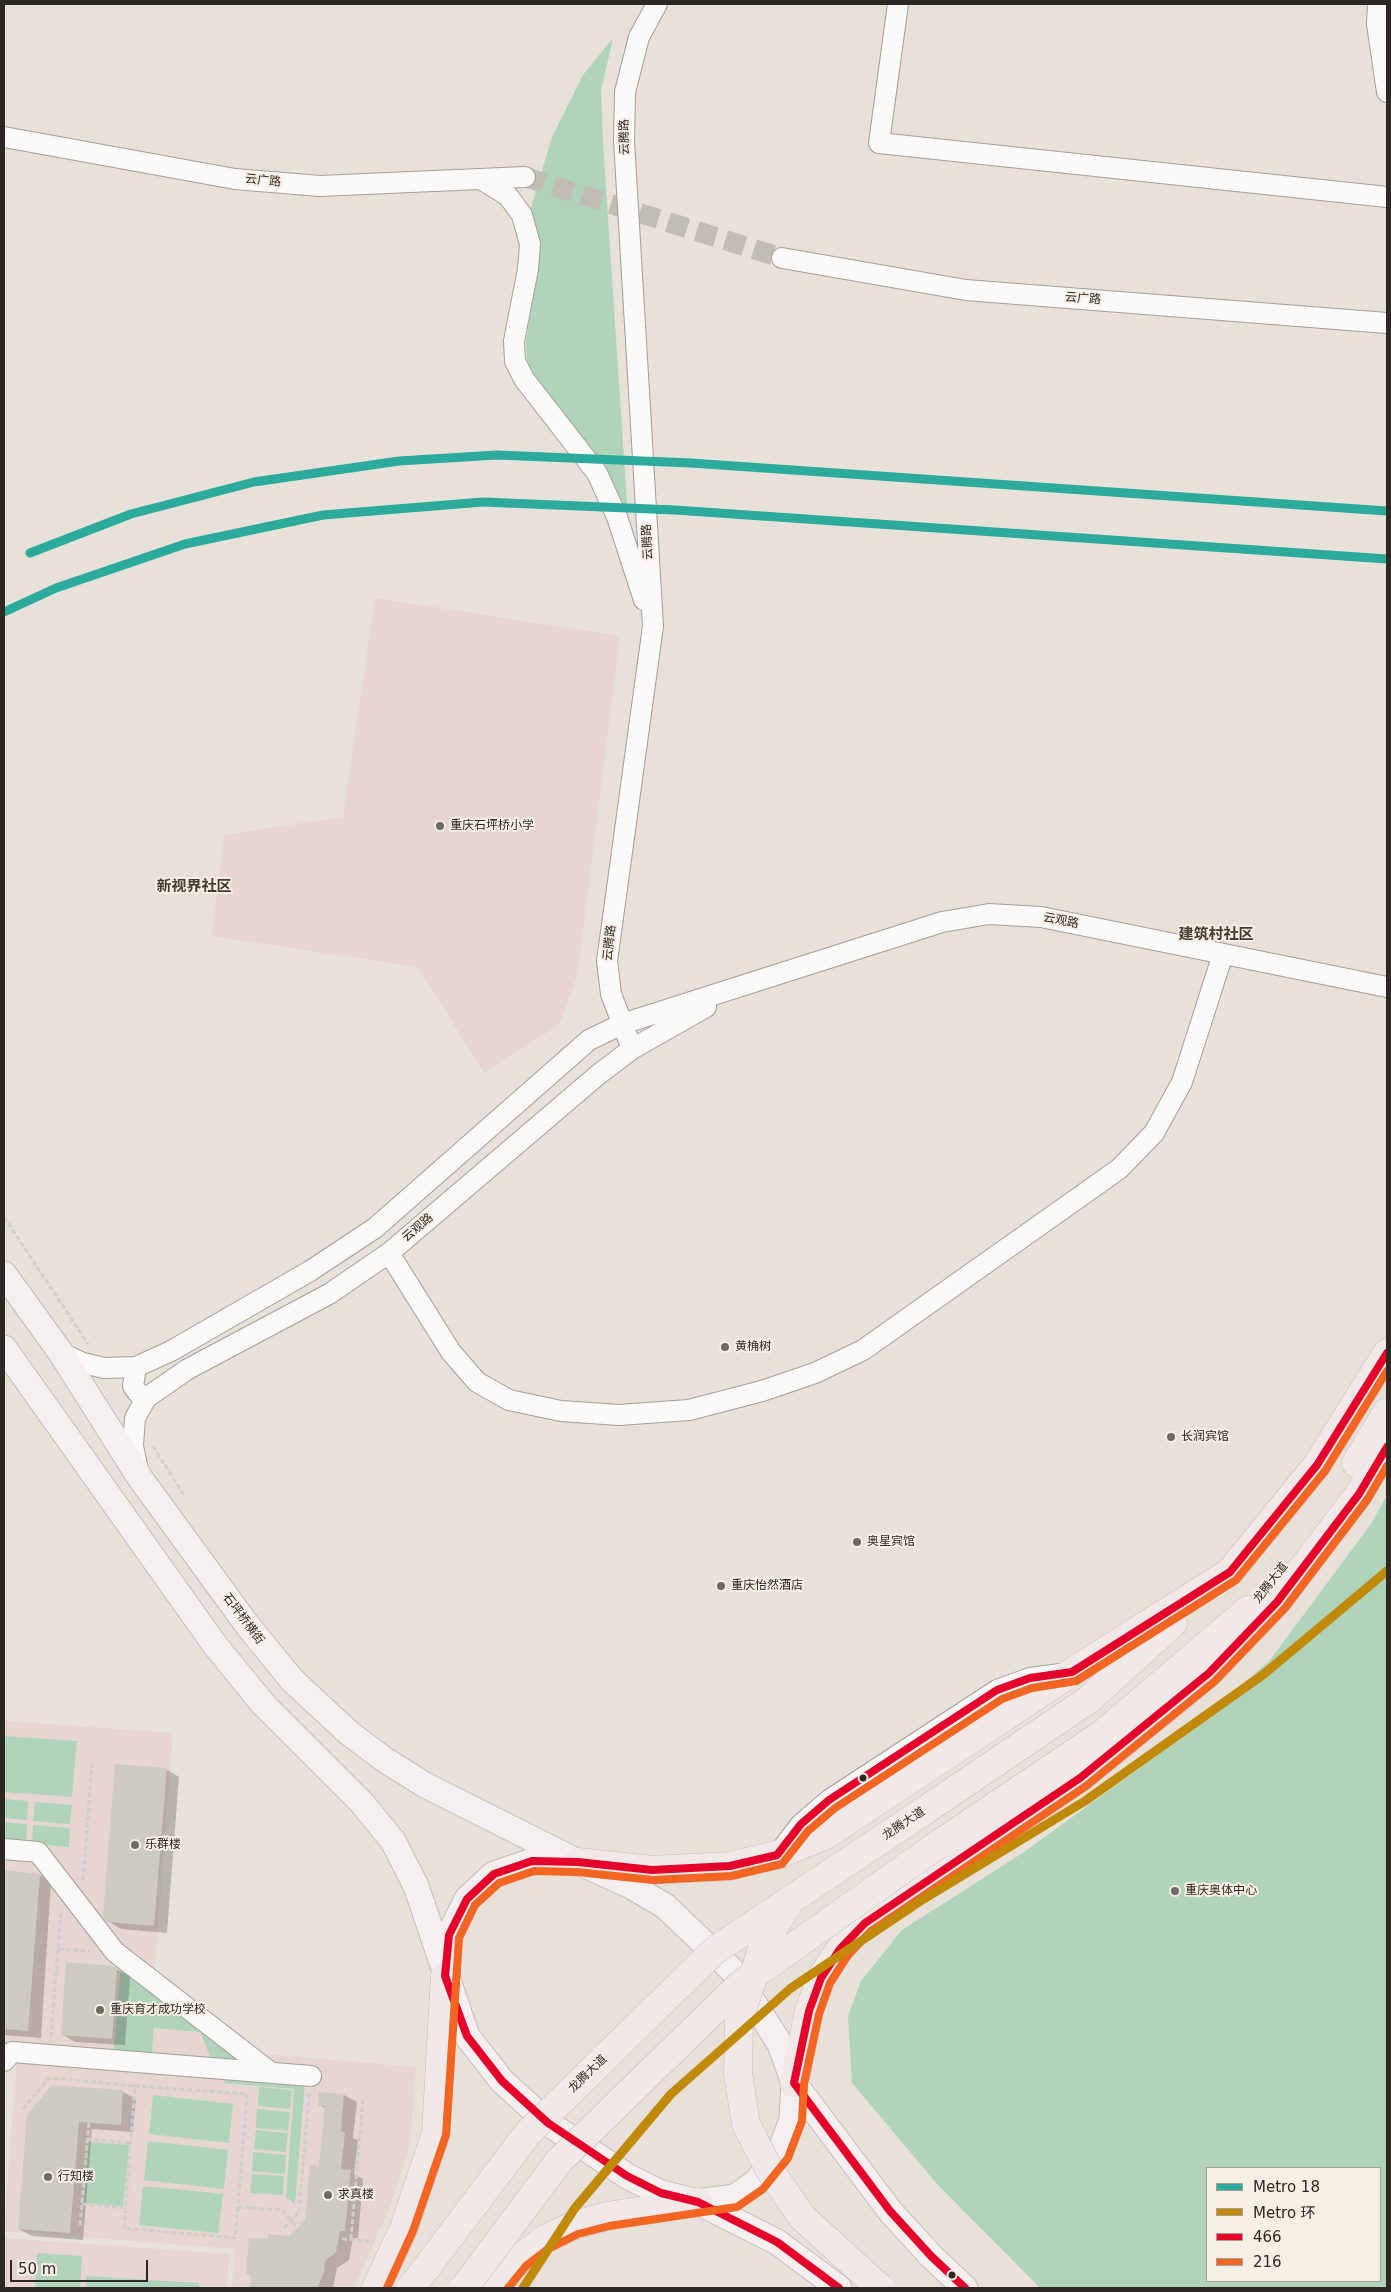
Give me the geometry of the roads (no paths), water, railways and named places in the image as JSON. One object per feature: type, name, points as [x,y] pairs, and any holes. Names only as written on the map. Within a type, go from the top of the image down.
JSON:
[{"type":"highway","name":"龙腾大道","points":[[411,2288],[528,2133],[714,1951],[1088,1700],[1230,1572],[1316,1465],[1387,1353]]},
{"type":"highway","name":"龙腾大道","points":[[464,2288],[559,2161],[741,1984],[939,1844],[1105,1732],[1261,1599],[1342,1486],[1387,1412]]},
{"type":"highway","points":[[794,2084],[809,2011],[821,1978],[840,1949],[865,1923],[1080,1778],[1209,1673],[1277,1602],[1360,1494],[1387,1447]]},
{"type":"highway","points":[[578,1862],[652,1870],[730,1866],[777,1855],[826,1835],[1072,1672],[1230,1572]]},
{"type":"highway","points":[[792,1899],[764,1943],[739,2020],[738,2074],[746,2124],[769,2169],[802,2217],[880,2288]]},
{"type":"highway","points":[[376,2288],[404,2228],[436,2132],[445,1976]]},
{"type":"highway","points":[[495,2288],[519,2259],[531,2249],[543,2240],[575,2225],[607,2216],[698,2202]]},
{"type":"main road","name":"石坪桥横街","points":[[4,1274],[61,1353],[140,1478],[248,1626],[292,1680],[349,1732],[385,1760],[425,1785],[578,1862],[631,1886],[665,1906],[734,1972],[780,2044],[794,2084]]},
{"type":"main road","points":[[4,1348],[216,1645],[264,1705],[362,1803],[393,1842],[416,1886],[445,1976],[467,2036],[502,2081],[548,2123],[627,2176],[661,2193],[698,2202],[777,2242],[839,2288]]},
{"type":"main road","points":[[445,1976],[449,1935],[467,1898],[494,1874],[532,1861],[578,1862]]},
{"type":"main road","points":[[698,2202],[735,2197],[756,2182],[779,2155],[792,2119],[794,2084]]},
{"type":"main road","points":[[794,2084],[890,2211],[931,2256],[965,2288]]},
{"type":"street","name":"云腾路","points":[[632,1049],[611,994],[607,961],[653,626],[624,141],[625,92],[639,37],[657,4]]},
{"type":"street","points":[[898,4],[879,143],[1387,197]]},
{"type":"street","points":[[1378,4],[1377,24],[1387,92]]},
{"type":"street","name":"云广路","points":[[4,137],[244,180],[320,186],[525,177]]},
{"type":"street","points":[[481,179],[508,196],[522,215],[530,244],[528,269],[514,341],[515,361],[524,379],[597,473],[617,518],[653,626]]},
{"type":"street","name":"云广路","points":[[782,258],[966,290],[1387,322]]},
{"type":"street","name":"云观路","points":[[61,1353],[83,1363],[104,1368],[136,1367],[171,1350],[310,1271],[375,1228],[589,1040],[622,1024],[741,988],[942,922],[989,914],[1040,917],[1387,987]]},
{"type":"street","points":[[389,1253],[451,1352],[477,1382],[509,1400],[561,1411],[619,1415],[689,1410],[762,1391],[815,1373],[863,1350],[1119,1170],[1154,1133],[1182,1082],[1223,954]]},
{"type":"street","name":"云观路","points":[[140,1478],[133,1446],[135,1418],[146,1398],[188,1369],[329,1294],[389,1253],[599,1074],[632,1049],[741,988]]},
{"type":"street","points":[[136,1367],[133,1386],[138,1393],[146,1398]]},
{"type":"street","points":[[4,1849],[38,1852],[115,1952],[270,2072]]},
{"type":"street","points":[[4,2061],[12,2052],[311,2076]]},
{"type":"tunnel","points":[[525,177],[782,258]]},
{"type":"metro line","name":"18","points":[[30,553],[131,514],[254,482],[399,461],[497,455],[691,463],[1387,511]]},
{"type":"metro line","name":"18","points":[[4,612],[56,588],[185,544],[323,515],[483,502],[675,510],[1387,559]]},
{"type":"metro line","name":"环","points":[[523,2288],[575,2208],[671,2094],[791,1988],[919,1902],[1085,1801],[1264,1674],[1387,1571]]},
{"type":"place","name":"重庆石坪桥小学","points":[[440,826]]},
{"type":"place","name":"黄桷树","points":[[725,1347]]},
{"type":"place","name":"长润宾馆","points":[[1171,1437]]},
{"type":"place","name":"奥星宾馆","points":[[857,1542]]},
{"type":"place","name":"重庆怡然酒店","points":[[721,1586]]},
{"type":"place","name":"乐群楼","points":[[135,1845]]},
{"type":"place","name":"重庆奥体中心","points":[[1175,1891]]},
{"type":"place","name":"重庆育才成功学校","points":[[100,2010]]},
{"type":"place","name":"行知楼","points":[[48,2177]]},
{"type":"place","name":"求真楼","points":[[328,2195]]},
{"type":"district","name":"新视界社区","points":[[194,887]]},
{"type":"district","name":"建筑村社区","points":[[1216,935]]}]
